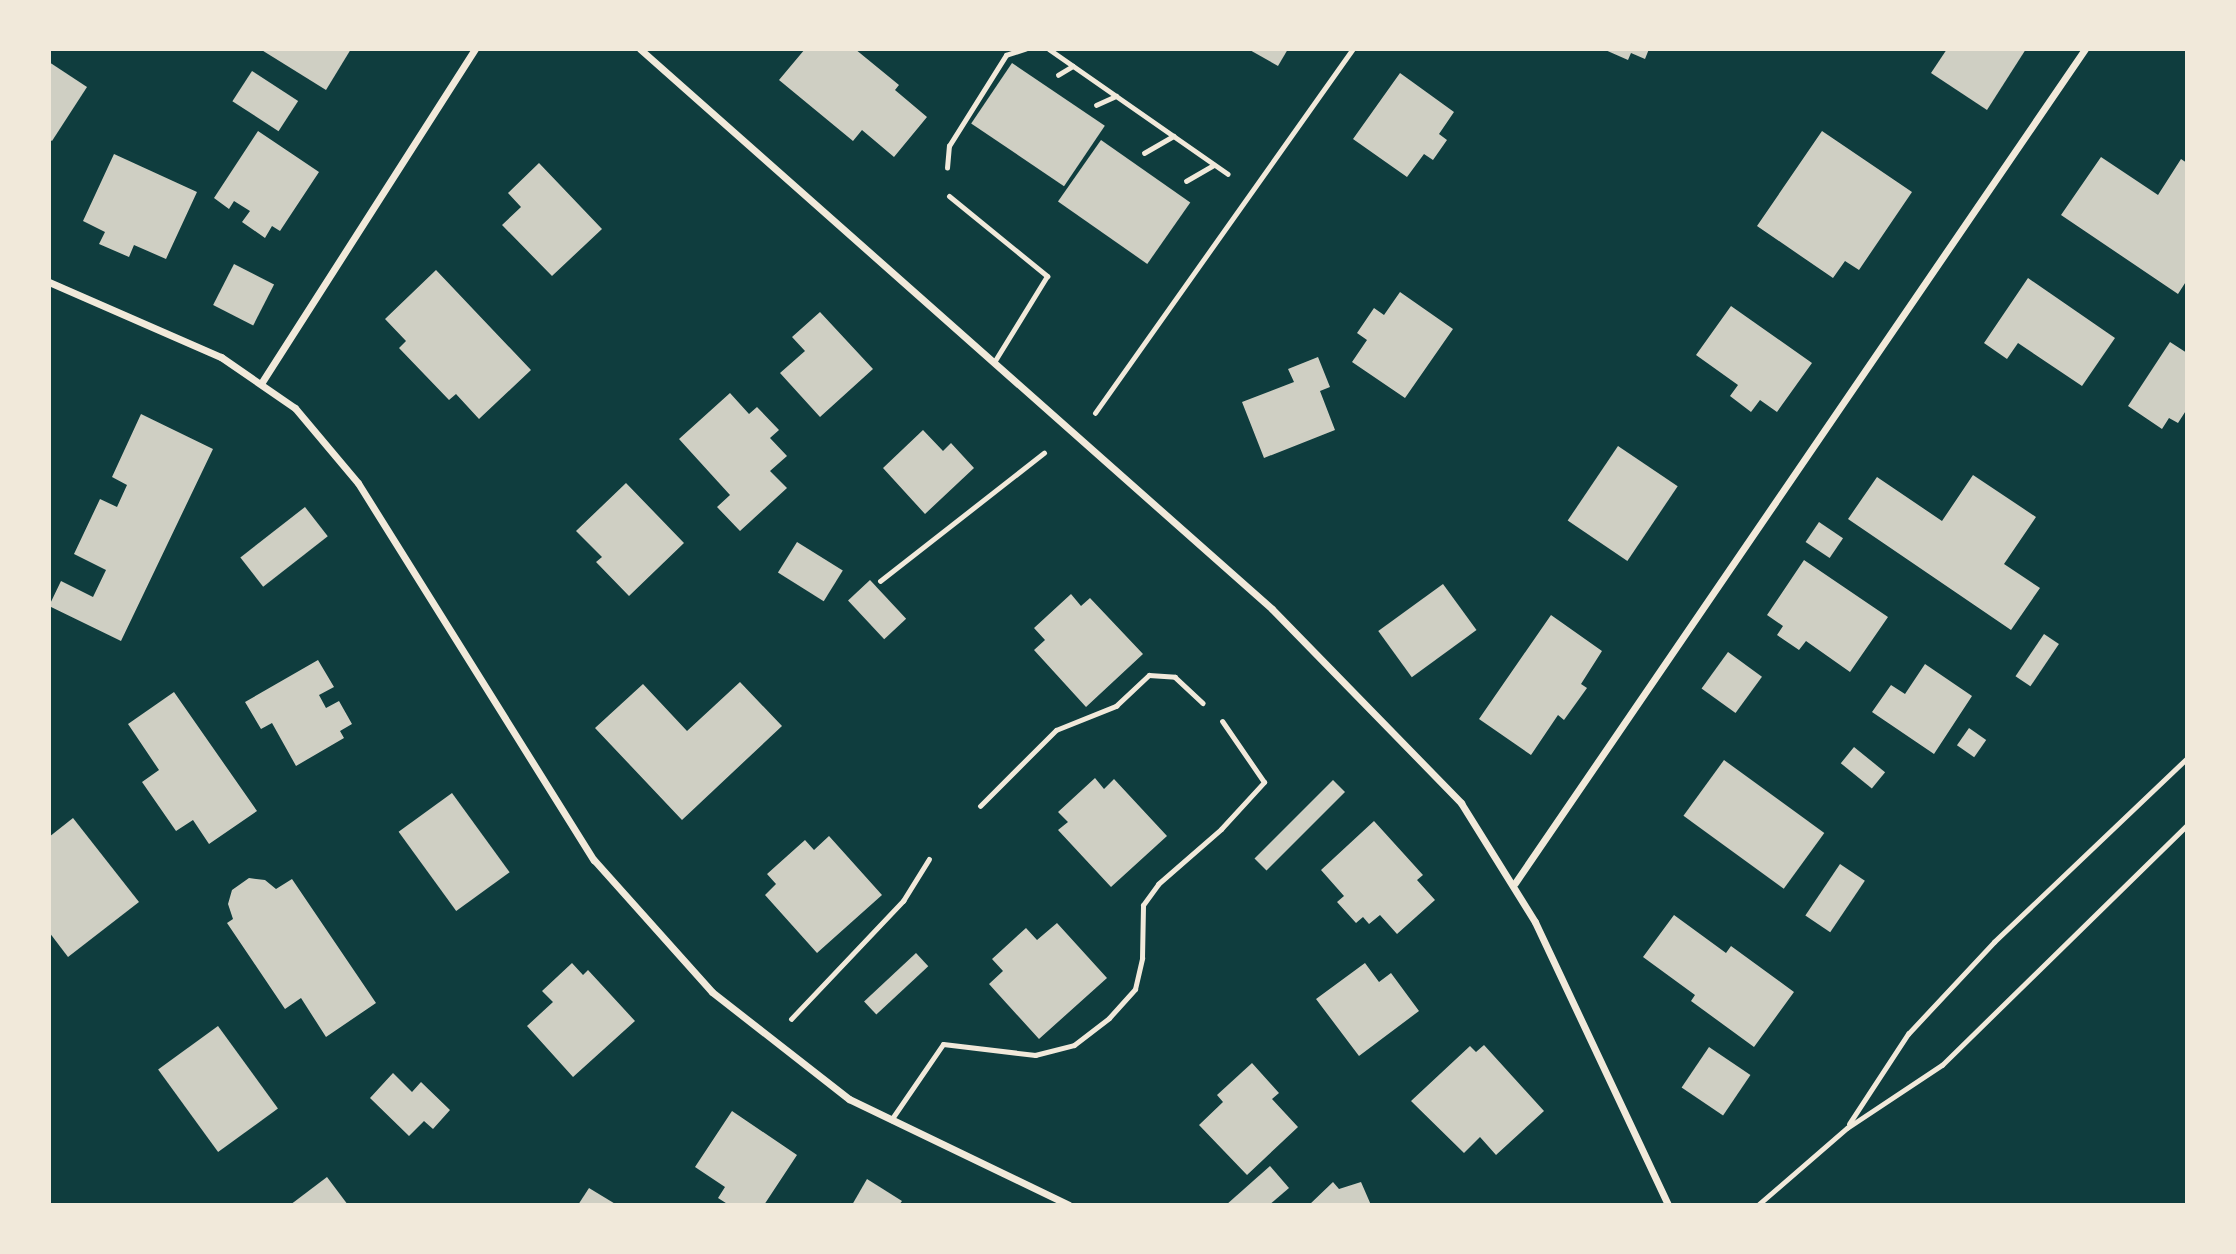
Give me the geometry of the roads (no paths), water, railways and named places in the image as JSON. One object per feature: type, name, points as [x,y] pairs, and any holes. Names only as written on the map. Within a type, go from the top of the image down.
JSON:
[{"type":"street","points":[[262,382],[475,49]]},
{"type":"street","points":[[640,49],[1272,609],[1388,723],[1461,803],[1515,883],[1668,1205]]},
{"type":"street","points":[[1515,883],[2085,49]]},
{"type":"street","points":[[49,282],[220,357],[262,382],[295,408],[358,483],[594,860],[712,992],[769,1041],[849,1098],[1069,1205]]},
{"type":"lane","points":[[948,196],[1046,276],[994,362]]},
{"type":"lane","points":[[891,1120],[943,1044],[1035,1055],[1074,1045],[1109,1018],[1135,989],[1142,958],[1143,905],[1158,884],[1221,829],[1264,782],[1222,721]]}]
